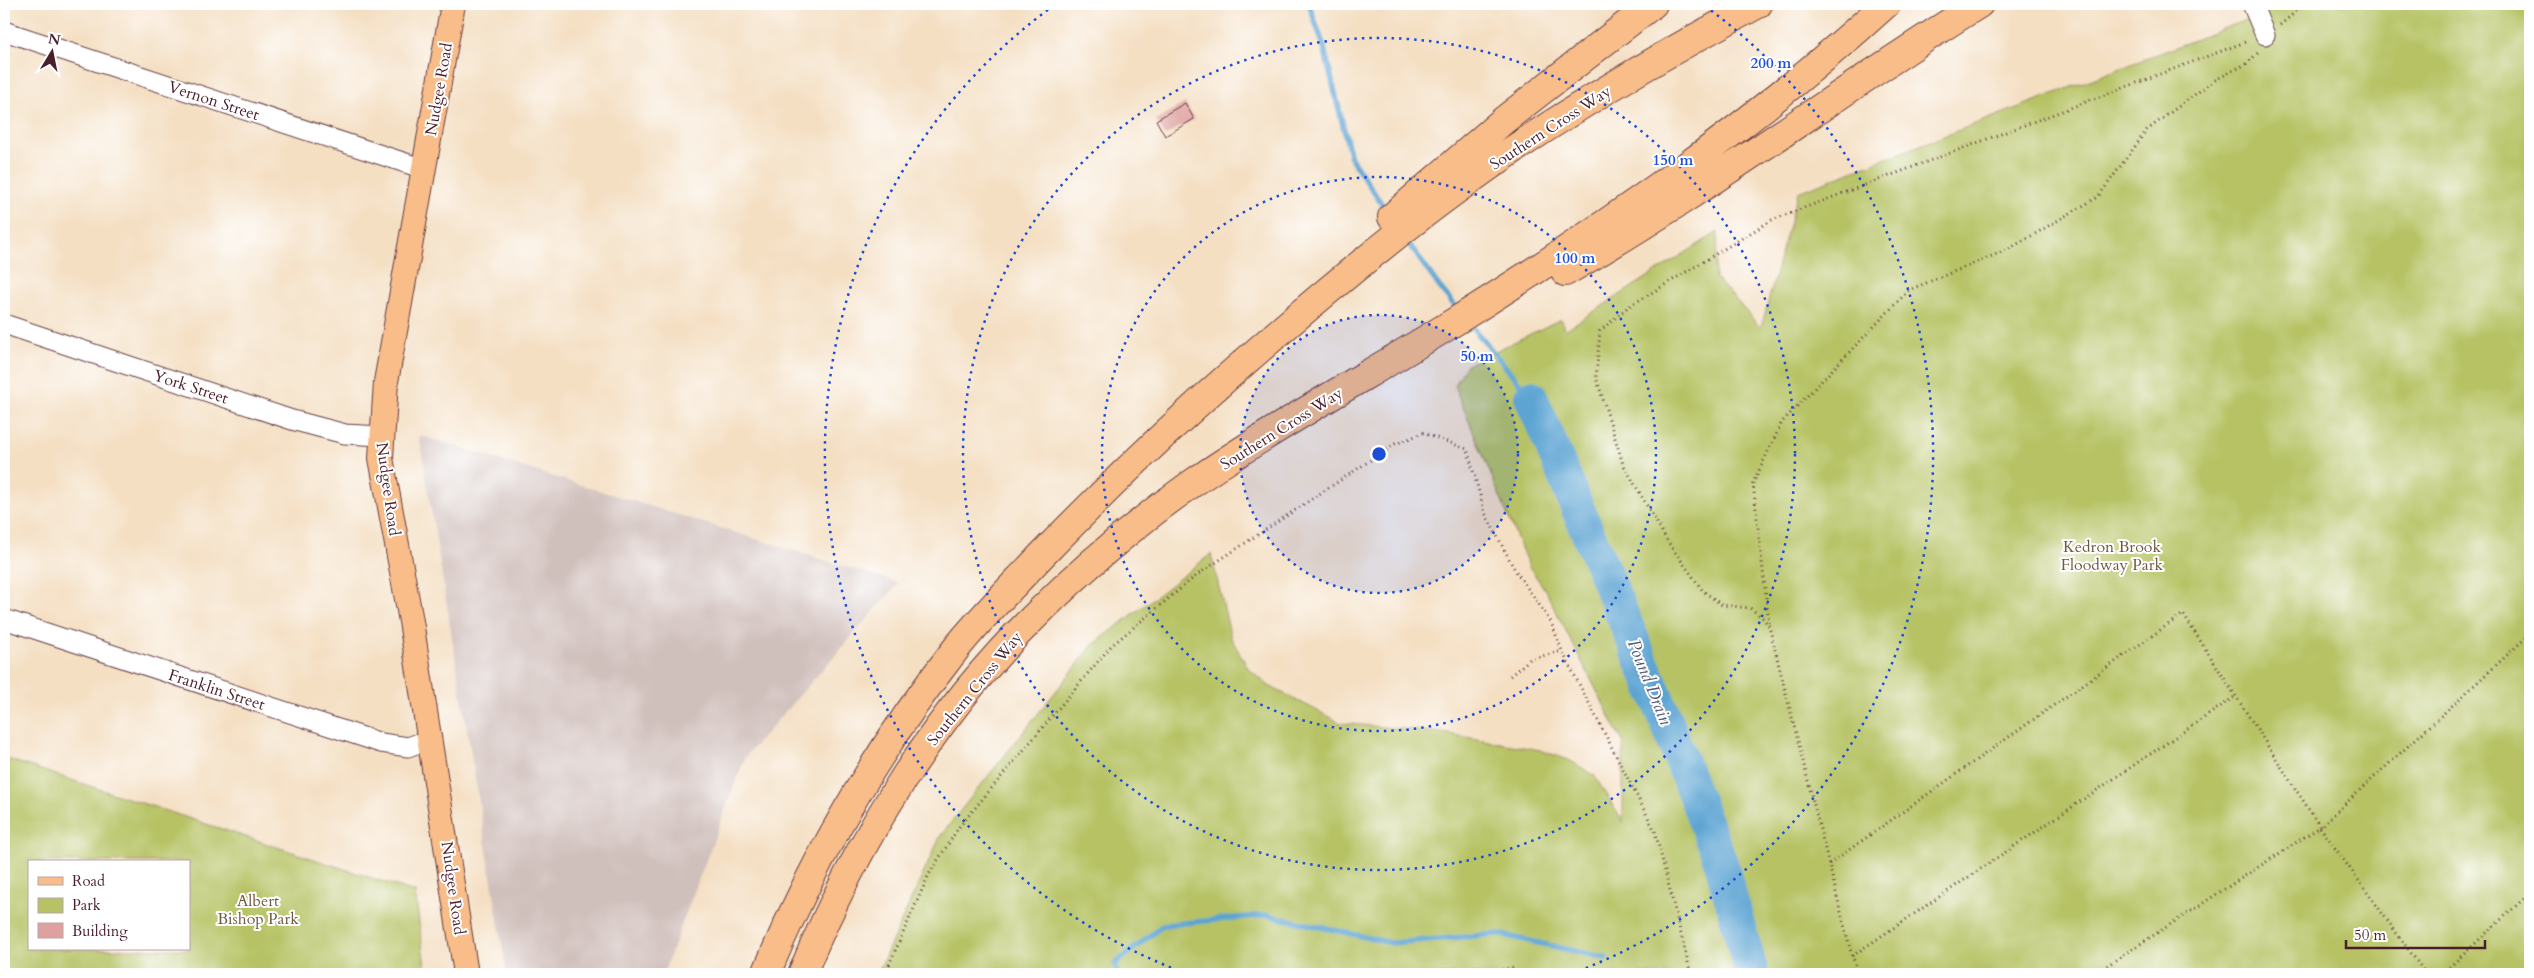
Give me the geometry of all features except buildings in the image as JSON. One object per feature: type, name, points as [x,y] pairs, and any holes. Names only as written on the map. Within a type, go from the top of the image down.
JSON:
[{"type":"highway","points":[[766,974],[789,918],[860,785],[903,721],[957,648],[1107,488],[1210,392],[1348,274],[1367,249],[1417,208],[1504,120],[1653,4]]},
{"type":"highway","name":"Southern Cross Way","points":[[1417,208],[1623,80],[1758,4]]},
{"type":"highway","points":[[1514,292],[1718,143],[1805,74],[1886,4]]},
{"type":"highway","points":[[1514,292],[1670,210],[1888,61],[1979,4]]},
{"type":"highway","name":"Southern Cross Way","points":[[802,974],[845,881],[879,819],[925,748],[994,659],[1035,615],[1108,548],[1188,486],[1228,459],[1484,303],[1514,292]]},
{"type":"main road","name":"Nudgee Road","points":[[453,4],[386,382],[380,436],[381,458],[430,739],[466,974]]},
{"type":"street","points":[[2252,4],[2265,35]]},
{"type":"street","name":"Vernon Street","points":[[4,31],[424,169]]},
{"type":"street","name":"York Street","points":[[4,324],[292,420],[345,434],[380,436]]},
{"type":"street","name":"Franklin Street","points":[[4,619],[381,743],[408,747],[430,739]]},
{"type":"path","points":[[1769,626],[1763,618],[1750,608],[1722,605],[1703,591],[1668,542],[1624,464],[1618,446],[1596,377],[1600,332],[1628,307],[1772,220],[2265,35],[2305,4]]},
{"type":"path","points":[[1860,974],[1852,956],[1769,626],[1753,483],[1782,422],[1909,290],[2009,249],[2098,197],[2147,130],[2213,81],[2252,60],[2261,48],[2265,35]]},
{"type":"path","points":[[885,974],[929,874],[959,826],[1111,646],[1197,575],[1395,444],[1423,433],[1467,449],[1485,513],[1515,570],[1551,622],[1562,651],[1655,830],[1691,974]]},
{"type":"path","points":[[1829,864],[2183,614],[2320,827],[2426,974]]},
{"type":"path","points":[[2094,974],[2320,827],[2530,634]]},
{"type":"path","points":[[1510,676],[1530,659],[1562,651]]},
{"type":"path","points":[[1852,956],[2236,696]]},
{"type":"path","points":[[2442,974],[2530,893]]},
{"type":"path","points":[[1462,974],[1514,968]]},
{"type":"shaded area","points":[[419,435],[899,583],[745,757],[663,974],[507,974]]},
{"type":"green space","name":"Kedron Brook Floodway Park","points":[[2276,4],[2530,4],[2530,974],[877,974],[941,835],[1093,645],[1211,554],[1231,638],[1248,668],[1269,686],[1341,723],[1443,733],[1540,750],[1569,760],[1594,775],[1623,822],[1623,742],[1544,588],[1529,567],[1454,385],[1467,365],[1561,319],[1565,330],[1718,232],[1715,277],[1761,328],[1798,192],[2267,12]]},
{"type":"green space","name":"Albert Bishop Park","points":[[4,758],[415,892],[426,974],[4,974]]},
{"type":"waterway","points":[[1309,4],[1323,44],[1351,158],[1387,212]]},
{"type":"waterway","points":[[1405,238],[1459,311]]},
{"type":"waterway","points":[[1468,322],[1531,397]]},
{"type":"waterway","name":"Pound Drain","points":[[1531,397],[1660,705],[1721,863],[1752,974]]},
{"type":"waterway","points":[[1118,974],[1115,964],[1163,925],[1267,915],[1392,943],[1498,934],[1606,958]]}]
